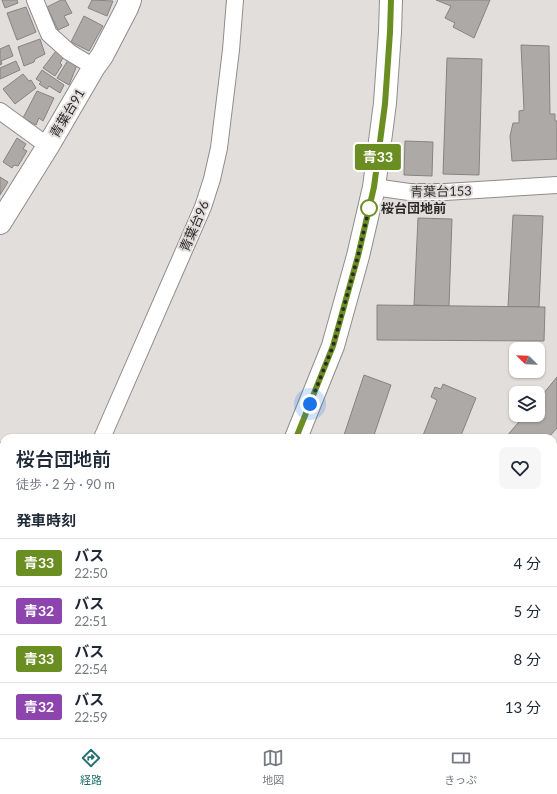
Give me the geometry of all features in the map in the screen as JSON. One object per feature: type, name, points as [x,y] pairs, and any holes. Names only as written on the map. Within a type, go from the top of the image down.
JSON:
[{"type":"street","points":[[35,0],[49,34],[69,52],[94,67]]},
{"type":"street","name":"青葉台91","points":[[0,223],[102,56],[130,0]]},
{"type":"street","name":"青葉台96","points":[[104,434],[202,207],[212,179],[223,122],[235,0]]},
{"type":"street","points":[[298,434],[333,346],[358,256],[374,187],[385,104],[391,0]]},
{"type":"street","points":[[0,112],[48,146]]},
{"type":"street","name":"青葉台153","points":[[374,187],[409,192],[445,192],[557,185]]},
{"type":"building","points":[[2,0],[17,0],[18,3],[5,8]]},
{"type":"building","points":[[61,0],[65,0],[72,13],[64,16],[69,25],[58,30],[47,7]]},
{"type":"building","points":[[92,0],[113,1],[107,16],[88,8]]},
{"type":"building","points":[[436,0],[490,0],[474,38],[453,27],[455,23],[445,18],[451,6]]},
{"type":"building","points":[[26,7],[36,32],[17,40],[7,13]]},
{"type":"building","points":[[84,16],[103,26],[89,51],[71,42]]},
{"type":"building","points":[[40,39],[45,54],[35,59],[34,62],[24,66],[18,47]]},
{"type":"building","points":[[9,45],[13,56],[1,61],[2,64],[0,65],[0,49]]},
{"type":"building","points":[[521,45],[549,46],[550,114],[555,114],[555,121],[557,121],[557,159],[512,161],[510,136],[513,123],[519,123],[519,111],[524,110]]},
{"type":"building","points":[[56,51],[64,56],[60,63],[62,65],[55,76],[43,68]]},
{"type":"building","points":[[447,58],[482,59],[479,175],[443,174]]},
{"type":"building","points":[[68,60],[77,65],[69,85],[57,78]]},
{"type":"building","points":[[16,61],[20,70],[0,79],[0,68]]},
{"type":"building","points":[[42,70],[64,85],[60,93],[49,86],[47,89],[39,84],[41,82],[36,79]]},
{"type":"building","points":[[23,74],[29,81],[31,80],[36,88],[15,104],[3,89]]},
{"type":"building","points":[[37,91],[54,98],[43,121],[39,118],[36,125],[23,118]]},
{"type":"building","points":[[17,138],[26,144],[23,149],[27,151],[18,166],[14,165],[12,168],[3,162]]},
{"type":"building","points":[[405,141],[433,142],[432,176],[404,175]]},
{"type":"building","points":[[0,177],[8,182],[0,195]]},
{"type":"building","points":[[513,215],[543,216],[539,307],[508,307]]},
{"type":"building","points":[[418,218],[452,219],[449,306],[414,305]]},
{"type":"building","points":[[377,305],[545,307],[544,341],[377,340]]},
{"type":"building","points":[[364,375],[391,385],[374,434],[344,434]]},
{"type":"building","points":[[557,377],[557,428],[552,434],[508,434],[519,422],[545,422],[545,392]]},
{"type":"building","points":[[443,384],[476,398],[462,434],[424,434],[437,400],[431,397],[435,387],[441,389]]},
{"type":"bus line","name":"青33","points":[[298,434],[333,346],[358,256],[374,187],[385,104],[391,0]]},
{"type":"place","name":"桜台団地前","points":[[369,208]]},
{"type":"route","points":[[310,404],[333,346],[358,256],[369,208]]}]
